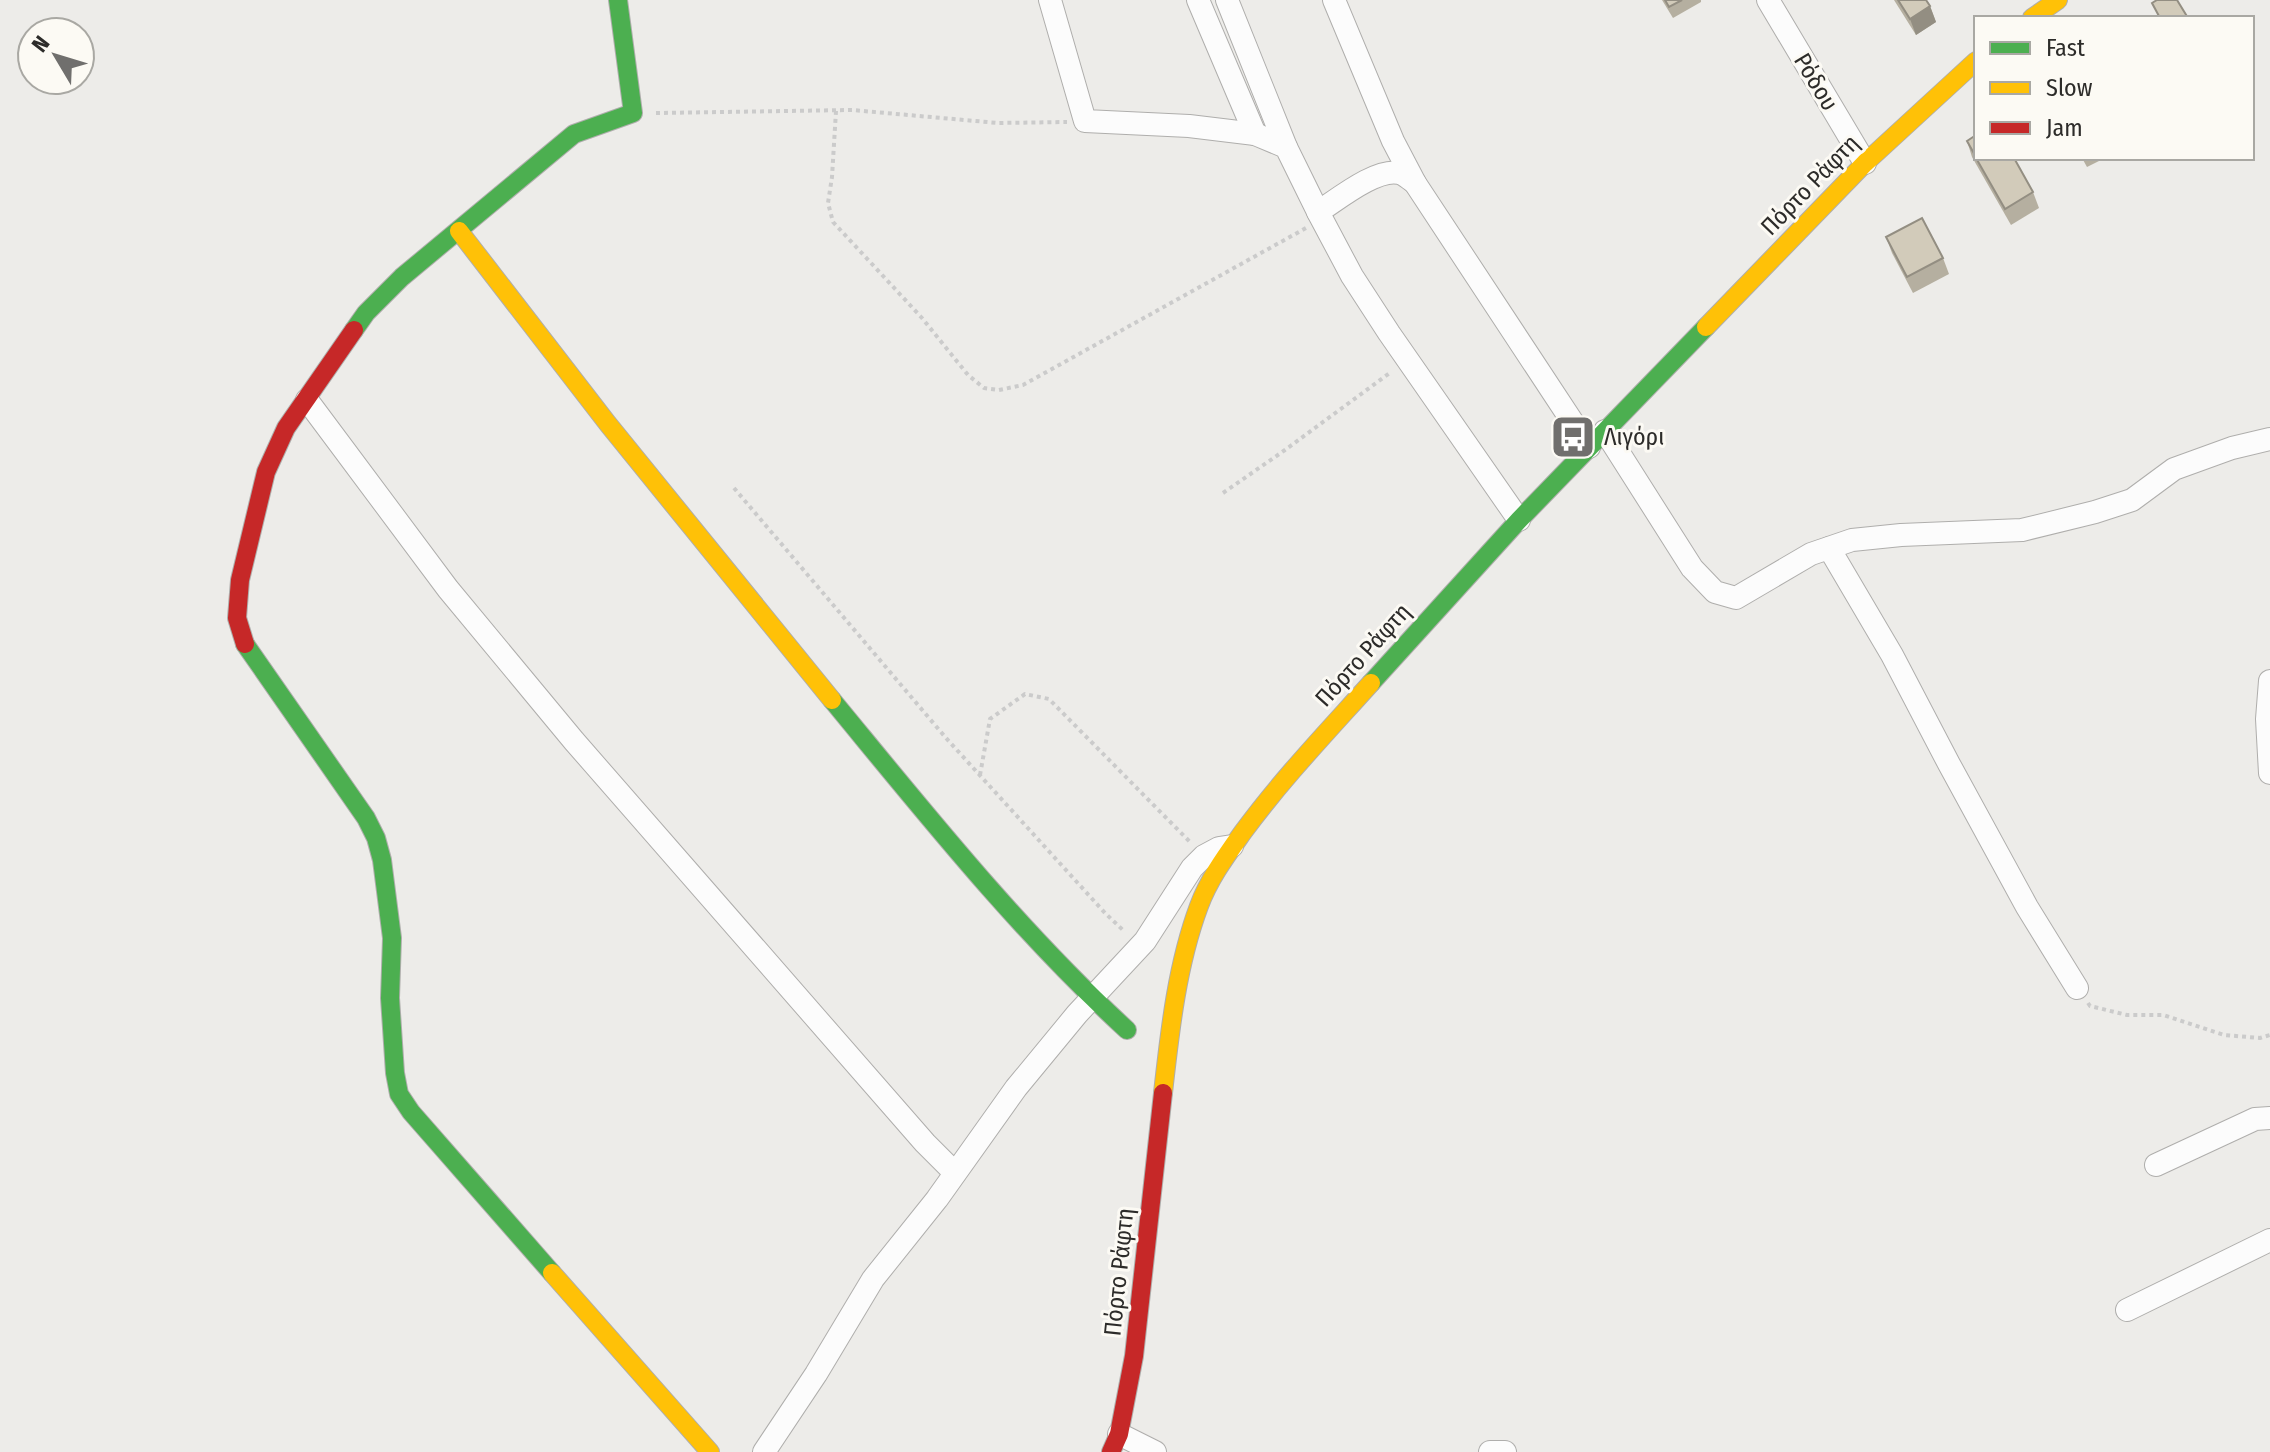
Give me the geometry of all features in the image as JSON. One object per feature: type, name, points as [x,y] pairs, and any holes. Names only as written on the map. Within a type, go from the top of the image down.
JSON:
[{"type":"street","points":[[618,0],[633,113],[574,134],[402,277],[366,313],[286,428],[266,472],[240,580],[237,618],[246,647],[341,781],[376,838],[382,860],[392,938],[390,998],[399,1094],[411,1112],[710,1452]]},
{"type":"street","points":[[1050,0],[1085,121],[1189,126],[1255,134],[1286,147]]},
{"type":"street","points":[[1198,0],[1255,134]]},
{"type":"street","points":[[1227,0],[1286,147],[1352,276],[1519,520]]},
{"type":"street","points":[[1334,0],[1393,141],[1415,183],[1597,439],[1692,568],[1715,592],[1736,598],[1811,554],[1852,540],[2022,530],[2095,512],[2132,500],[2174,469],[2232,448],[2270,439]]},
{"type":"street","name":"Ρόδου","points":[[1768,0],[1865,163]]},
{"type":"street","points":[[2035,16],[2058,0]]},
{"type":"street","name":"Πόρτο Ράφτη","points":[[1115,1443],[1134,1356],[1171,1024],[1186,951],[1200,904],[1216,870],[1274,790],[1519,520],[1865,163],[1974,63]]},
{"type":"street","points":[[1320,215],[1356,188],[1383,174],[1400,173],[1415,183]]},
{"type":"street","points":[[459,231],[672,506],[804,667],[994,894],[1091,999],[1127,1030]]},
{"type":"street","points":[[307,400],[448,589],[564,729],[925,1143],[955,1173]]},
{"type":"street","points":[[1829,548],[1892,655],[2027,907],[2077,988]]},
{"type":"street","points":[[2270,681],[2267,719],[2270,773]]},
{"type":"street","points":[[764,1452],[816,1374],[873,1279],[1016,1088],[1145,941],[1192,868],[1204,856],[1219,848],[1232,846]]},
{"type":"street","points":[[1145,941],[1186,951]]},
{"type":"street","points":[[2156,1165],[2255,1119],[2270,1118]]},
{"type":"street","points":[[2127,1310],[2270,1240]]},
{"type":"street","points":[[1115,1443],[1155,1452]]},
{"type":"street","points":[[1490,1452],[1505,1452]]},
{"type":"path","points":[[633,113],[852,110],[998,123],[1085,121]]},
{"type":"path","points":[[836,111],[828,203],[833,222],[922,318],[968,375],[984,388],[999,390],[1023,385],[1320,215]]},
{"type":"path","points":[[1223,493],[1393,371],[1412,366]]},
{"type":"path","points":[[734,488],[980,776],[1120,928],[1145,941]]},
{"type":"path","points":[[980,776],[990,719],[1025,694],[1049,699],[1204,856]]},
{"type":"path","points":[[2077,988],[2090,1006],[2127,1015],[2163,1015],[2224,1035],[2260,1038],[2270,1035]]},
{"type":"building","points":[[1665,0],[1682,0],[1669,7]]},
{"type":"building","points":[[1898,0],[1926,0],[1930,6],[1910,19]]},
{"type":"building","points":[[2177,0],[2187,16],[2159,16],[2152,3]]},
{"type":"building","points":[[1974,136],[1974,153],[1967,141]]},
{"type":"building","points":[[1977,160],[2015,160],[2033,192],[2005,209]]},
{"type":"building","points":[[1922,218],[1943,258],[1907,277],[1886,237]]},
{"type":"traffic: fast","points":[[354,330],[366,313],[402,277],[574,134],[633,113],[618,0]]},
{"type":"traffic: fast","points":[[1371,683],[1519,520],[1706,327]]},
{"type":"traffic: fast","points":[[245,644],[366,818],[376,838],[382,860],[392,938],[390,998],[399,1094],[411,1112],[552,1273]]},
{"type":"traffic: fast","points":[[832,700],[1011,912],[1127,1030]]},
{"type":"traffic: slow","points":[[2035,16],[2058,0]]},
{"type":"traffic: slow","points":[[1706,327],[1865,163],[1974,63]]},
{"type":"traffic: slow","points":[[459,231],[608,424],[832,700]]},
{"type":"traffic: slow","points":[[1163,1093],[1180,974],[1191,928],[1208,886],[1258,812],[1371,683]]},
{"type":"traffic: slow","points":[[552,1273],[710,1452]]},
{"type":"traffic: jam","points":[[245,644],[237,618],[240,580],[266,472],[286,428],[354,330]]},
{"type":"traffic: jam","points":[[1111,1452],[1119,1434],[1134,1356],[1163,1093]]},
{"type":"place","name":"Λιγόρι","points":[[1573,437]]}]
